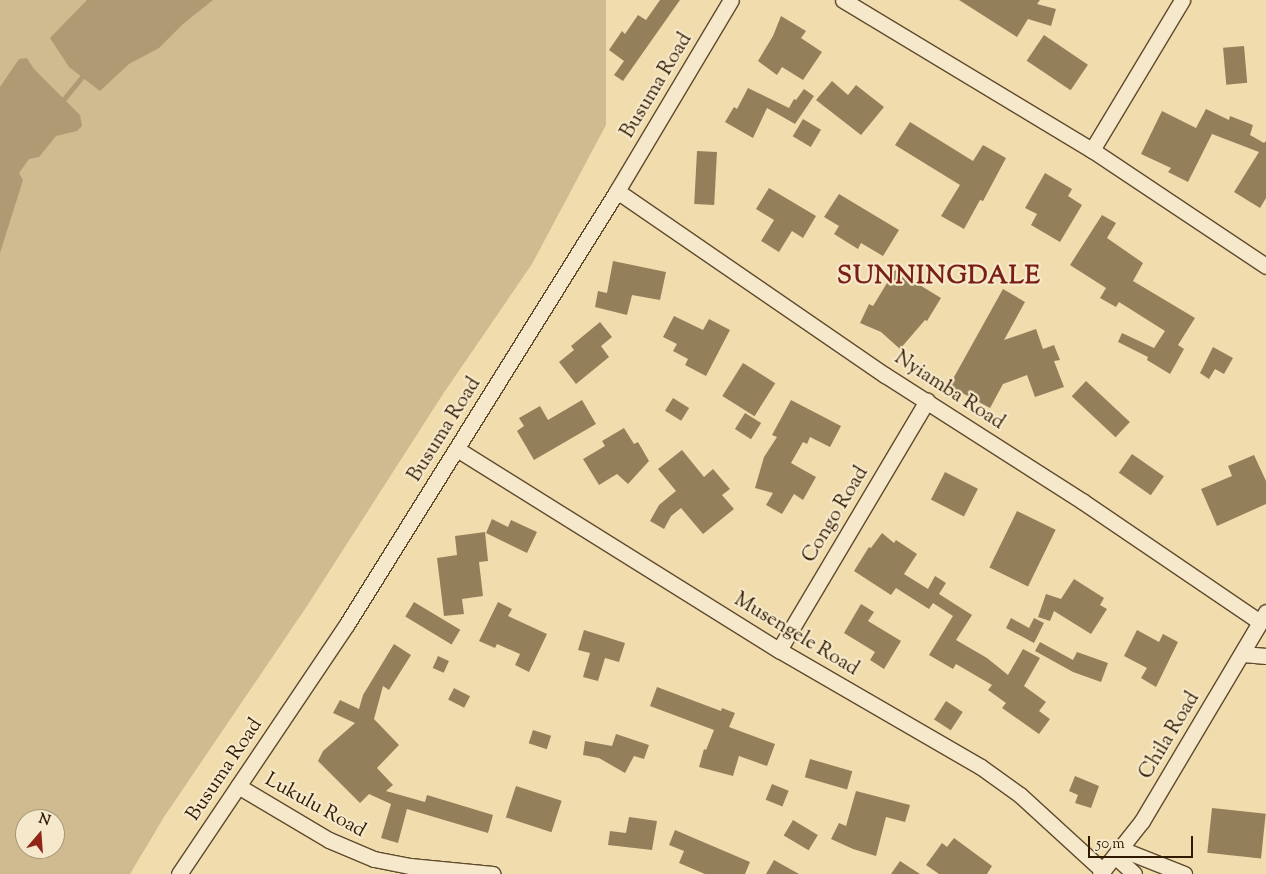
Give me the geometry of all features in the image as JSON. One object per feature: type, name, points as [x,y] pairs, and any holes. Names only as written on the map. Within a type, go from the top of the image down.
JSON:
[{"type":"street","name":"Busuma Road","points":[[180,874],[347,624],[618,191],[731,0]]},
{"type":"street","points":[[843,0],[1092,150],[1266,266]]},
{"type":"street","points":[[1092,150],[1182,0]]},
{"type":"street","name":"Nyiamba Road","points":[[618,191],[927,401],[1263,617]]},
{"type":"street","name":"Congo Road","points":[[779,650],[927,401]]},
{"type":"street","name":"Musengele Road","points":[[457,449],[779,650],[981,767],[1020,796],[1101,872]]},
{"type":"street","name":"Chila Road","points":[[1101,872],[1142,821],[1263,617]]},
{"type":"street","points":[[1242,654],[1266,656]]},
{"type":"street","name":"Lukulu Road","points":[[238,786],[329,840],[374,859],[410,866],[493,874]]},
{"type":"street","points":[[1118,852],[1134,874]]},
{"type":"street","points":[[1118,852],[1184,874]]},
{"type":"shaded area","points":[[0,0],[606,0],[606,125],[532,264],[443,394],[307,606],[164,817],[130,874],[0,874]]},
{"type":"shaded area","points":[[87,0],[213,0],[183,24],[159,48],[129,64],[100,91],[69,67],[50,38]]},
{"type":"shaded area","points":[[27,58],[34,69],[80,115],[82,126],[77,131],[56,136],[39,157],[29,159],[19,173],[23,180],[0,253],[0,87],[19,59]]},
{"type":"building","points":[[660,0],[680,0],[623,81],[614,75],[624,61],[609,50],[622,31],[625,34],[638,15],[646,20]]},
{"type":"building","points":[[959,0],[1040,0],[1037,4],[1056,9],[1051,26],[1028,19],[1017,37]]},
{"type":"building","points":[[781,16],[806,31],[801,38],[822,52],[803,80],[782,67],[777,75],[758,61],[773,36]]},
{"type":"building","points":[[1044,35],[1088,65],[1071,90],[1027,61]]},
{"type":"building","points":[[1244,46],[1247,83],[1226,85],[1223,48]]},
{"type":"building","points":[[832,81],[848,95],[856,85],[884,107],[861,135],[816,100]]},
{"type":"building","points":[[748,88],[789,108],[794,99],[796,100],[804,89],[814,96],[795,124],[767,108],[753,138],[725,122],[734,107],[737,109]]},
{"type":"building","points":[[1206,109],[1229,120],[1230,116],[1253,125],[1250,135],[1264,143],[1266,141],[1266,198],[1260,208],[1234,192],[1259,152],[1212,134],[1188,182],[1168,172],[1171,168],[1141,154],[1162,111],[1196,128]]},
{"type":"building","points":[[803,119],[821,130],[811,147],[793,136]]},
{"type":"building","points":[[910,122],[973,161],[983,145],[1006,158],[983,201],[980,200],[964,229],[941,216],[960,185],[895,145]]},
{"type":"building","points":[[697,151],[717,152],[714,205],[694,204]]},
{"type":"building","points":[[1045,173],[1072,189],[1068,196],[1082,205],[1060,242],[1031,225],[1037,214],[1025,208]]},
{"type":"building","points":[[769,188],[816,216],[803,238],[792,231],[779,252],[761,241],[774,220],[756,209]]},
{"type":"building","points":[[839,194],[899,230],[883,256],[861,243],[858,249],[834,234],[839,226],[824,217]]},
{"type":"building","points":[[1102,215],[1116,223],[1107,238],[1143,263],[1133,281],[1195,318],[1178,345],[1184,349],[1170,374],[1147,360],[1148,357],[1118,342],[1122,333],[1154,348],[1165,331],[1119,302],[1116,307],[1100,298],[1106,288],[1070,265]]},
{"type":"building","points":[[613,261],[666,272],[660,300],[632,295],[627,315],[595,307],[598,291],[607,293]]},
{"type":"building","points":[[895,270],[941,298],[927,321],[925,320],[900,349],[881,332],[860,323],[869,304],[873,306]]},
{"type":"building","points":[[1003,289],[1025,302],[1004,340],[1036,329],[1043,349],[1054,345],[1060,360],[1054,361],[1064,387],[1035,397],[1027,375],[1003,384],[990,408],[949,386]]},
{"type":"building","points":[[674,316],[703,330],[709,319],[730,330],[706,376],[685,365],[688,359],[673,351],[677,344],[663,337]]},
{"type":"building","points":[[600,322],[612,337],[601,346],[609,357],[576,384],[559,362],[574,350],[571,346]]},
{"type":"building","points":[[1213,347],[1233,358],[1224,374],[1215,369],[1209,379],[1200,373]]},
{"type":"building","points":[[743,363],[775,383],[755,416],[722,396]]},
{"type":"building","points":[[1086,381],[1130,422],[1116,437],[1072,396]]},
{"type":"building","points":[[673,398],[689,408],[681,421],[665,411]]},
{"type":"building","points":[[582,400],[596,424],[534,460],[517,431],[524,426],[519,418],[540,406],[548,420]]},
{"type":"building","points":[[791,400],[841,426],[830,447],[810,437],[807,444],[803,442],[791,463],[816,477],[803,500],[794,494],[782,514],[766,505],[773,493],[755,488],[764,457],[777,437],[772,435]]},
{"type":"building","points":[[745,413],[761,423],[751,439],[735,429]]},
{"type":"building","points":[[624,428],[634,444],[638,442],[649,461],[628,484],[617,474],[599,485],[583,459],[605,446],[602,441]]},
{"type":"building","points":[[682,450],[704,477],[713,469],[730,489],[722,495],[734,509],[703,534],[681,508],[671,516],[664,529],[650,521],[659,505],[676,491],[658,469]]},
{"type":"building","points":[[1132,454],[1164,476],[1151,495],[1119,473]]},
{"type":"building","points":[[1254,455],[1266,481],[1266,504],[1217,526],[1201,489],[1232,476],[1228,466]]},
{"type":"building","points":[[945,472],[978,489],[964,516],[931,500]]},
{"type":"building","points":[[1017,511],[1056,530],[1028,586],[989,568]]},
{"type":"building","points":[[492,519],[508,527],[511,520],[537,532],[527,553],[486,533]]},
{"type":"building","points":[[485,532],[488,561],[479,562],[483,596],[462,599],[464,614],[444,616],[437,558],[457,555],[455,536]]},
{"type":"building","points":[[882,533],[894,543],[896,540],[917,554],[904,574],[928,589],[935,576],[946,583],[939,594],[972,615],[956,640],[987,658],[1008,675],[1023,649],[1040,658],[1024,686],[1046,702],[1039,711],[1050,719],[1039,734],[1002,708],[1006,703],[988,690],[992,685],[956,664],[953,669],[929,655],[953,616],[933,603],[929,609],[896,588],[891,595],[854,571],[869,547],[871,548]]},
{"type":"building","points":[[1074,579],[1104,598],[1100,605],[1107,609],[1091,634],[1054,611],[1050,621],[1038,617],[1046,594],[1061,599]]},
{"type":"building","points":[[414,602],[460,630],[452,644],[405,617]]},
{"type":"building","points":[[498,602],[512,609],[508,616],[547,634],[529,672],[515,665],[520,654],[497,644],[495,648],[479,641]]},
{"type":"building","points":[[861,604],[874,612],[868,621],[901,641],[884,669],[870,660],[875,652],[844,633]]},
{"type":"building","points":[[1011,618],[1029,628],[1034,618],[1044,623],[1034,643],[1006,628]]},
{"type":"building","points":[[584,630],[625,643],[619,662],[605,658],[598,681],[583,677],[590,653],[578,650]]},
{"type":"building","points":[[1137,630],[1159,642],[1163,634],[1178,642],[1156,687],[1141,678],[1147,668],[1124,656]]},
{"type":"building","points":[[1040,642],[1073,660],[1077,652],[1108,663],[1101,682],[1073,672],[1035,651]]},
{"type":"building","points":[[394,644],[411,655],[389,690],[383,686],[374,719],[399,745],[377,768],[393,785],[386,791],[425,802],[427,795],[493,815],[488,833],[407,809],[398,843],[381,838],[391,804],[369,794],[360,803],[318,761],[323,751],[355,723],[333,713],[340,700],[359,709],[363,695]]},
{"type":"building","points":[[438,656],[449,661],[444,673],[433,668]]},
{"type":"building","points":[[657,687],[721,711],[722,708],[735,713],[729,727],[775,744],[767,766],[739,756],[733,776],[699,767],[704,749],[706,750],[714,730],[650,706]]},
{"type":"building","points":[[454,688],[470,696],[464,708],[448,700]]},
{"type":"building","points":[[946,701],[963,712],[951,730],[934,719]]},
{"type":"building","points":[[533,730],[551,736],[547,749],[529,743]]},
{"type":"building","points":[[616,734],[649,745],[644,759],[634,756],[625,773],[599,758],[583,755],[585,741],[612,746]]},
{"type":"building","points":[[810,759],[852,771],[847,789],[805,777]]},
{"type":"building","points":[[1075,776],[1099,786],[1091,808],[1075,803],[1078,795],[1069,791]]},
{"type":"building","points":[[772,784],[789,791],[782,807],[766,800]]},
{"type":"building","points":[[516,786],[562,801],[551,832],[506,817]]},
{"type":"building","points":[[856,791],[910,805],[905,822],[886,817],[876,856],[853,849],[831,839],[839,823],[846,826]]},
{"type":"building","points":[[1212,808],[1266,814],[1261,858],[1207,853]]},
{"type":"building","points":[[629,817],[657,821],[652,850],[608,845],[610,831],[626,833]]},
{"type":"building","points":[[793,820],[818,835],[809,850],[784,835]]},
{"type":"building","points":[[675,830],[750,862],[745,874],[705,874],[679,863],[684,851],[669,845]]},
{"type":"building","points":[[954,838],[992,866],[987,874],[939,874],[926,865],[942,843],[947,847]]},
{"type":"building","points":[[774,860],[799,874],[766,874]]},
{"type":"building","points":[[900,861],[920,874],[891,874]]},
{"type":"waterway","points":[[60,104],[84,74]]},
{"type":"district","name":"SUNNINGDALE","points":[[939,277]]}]
